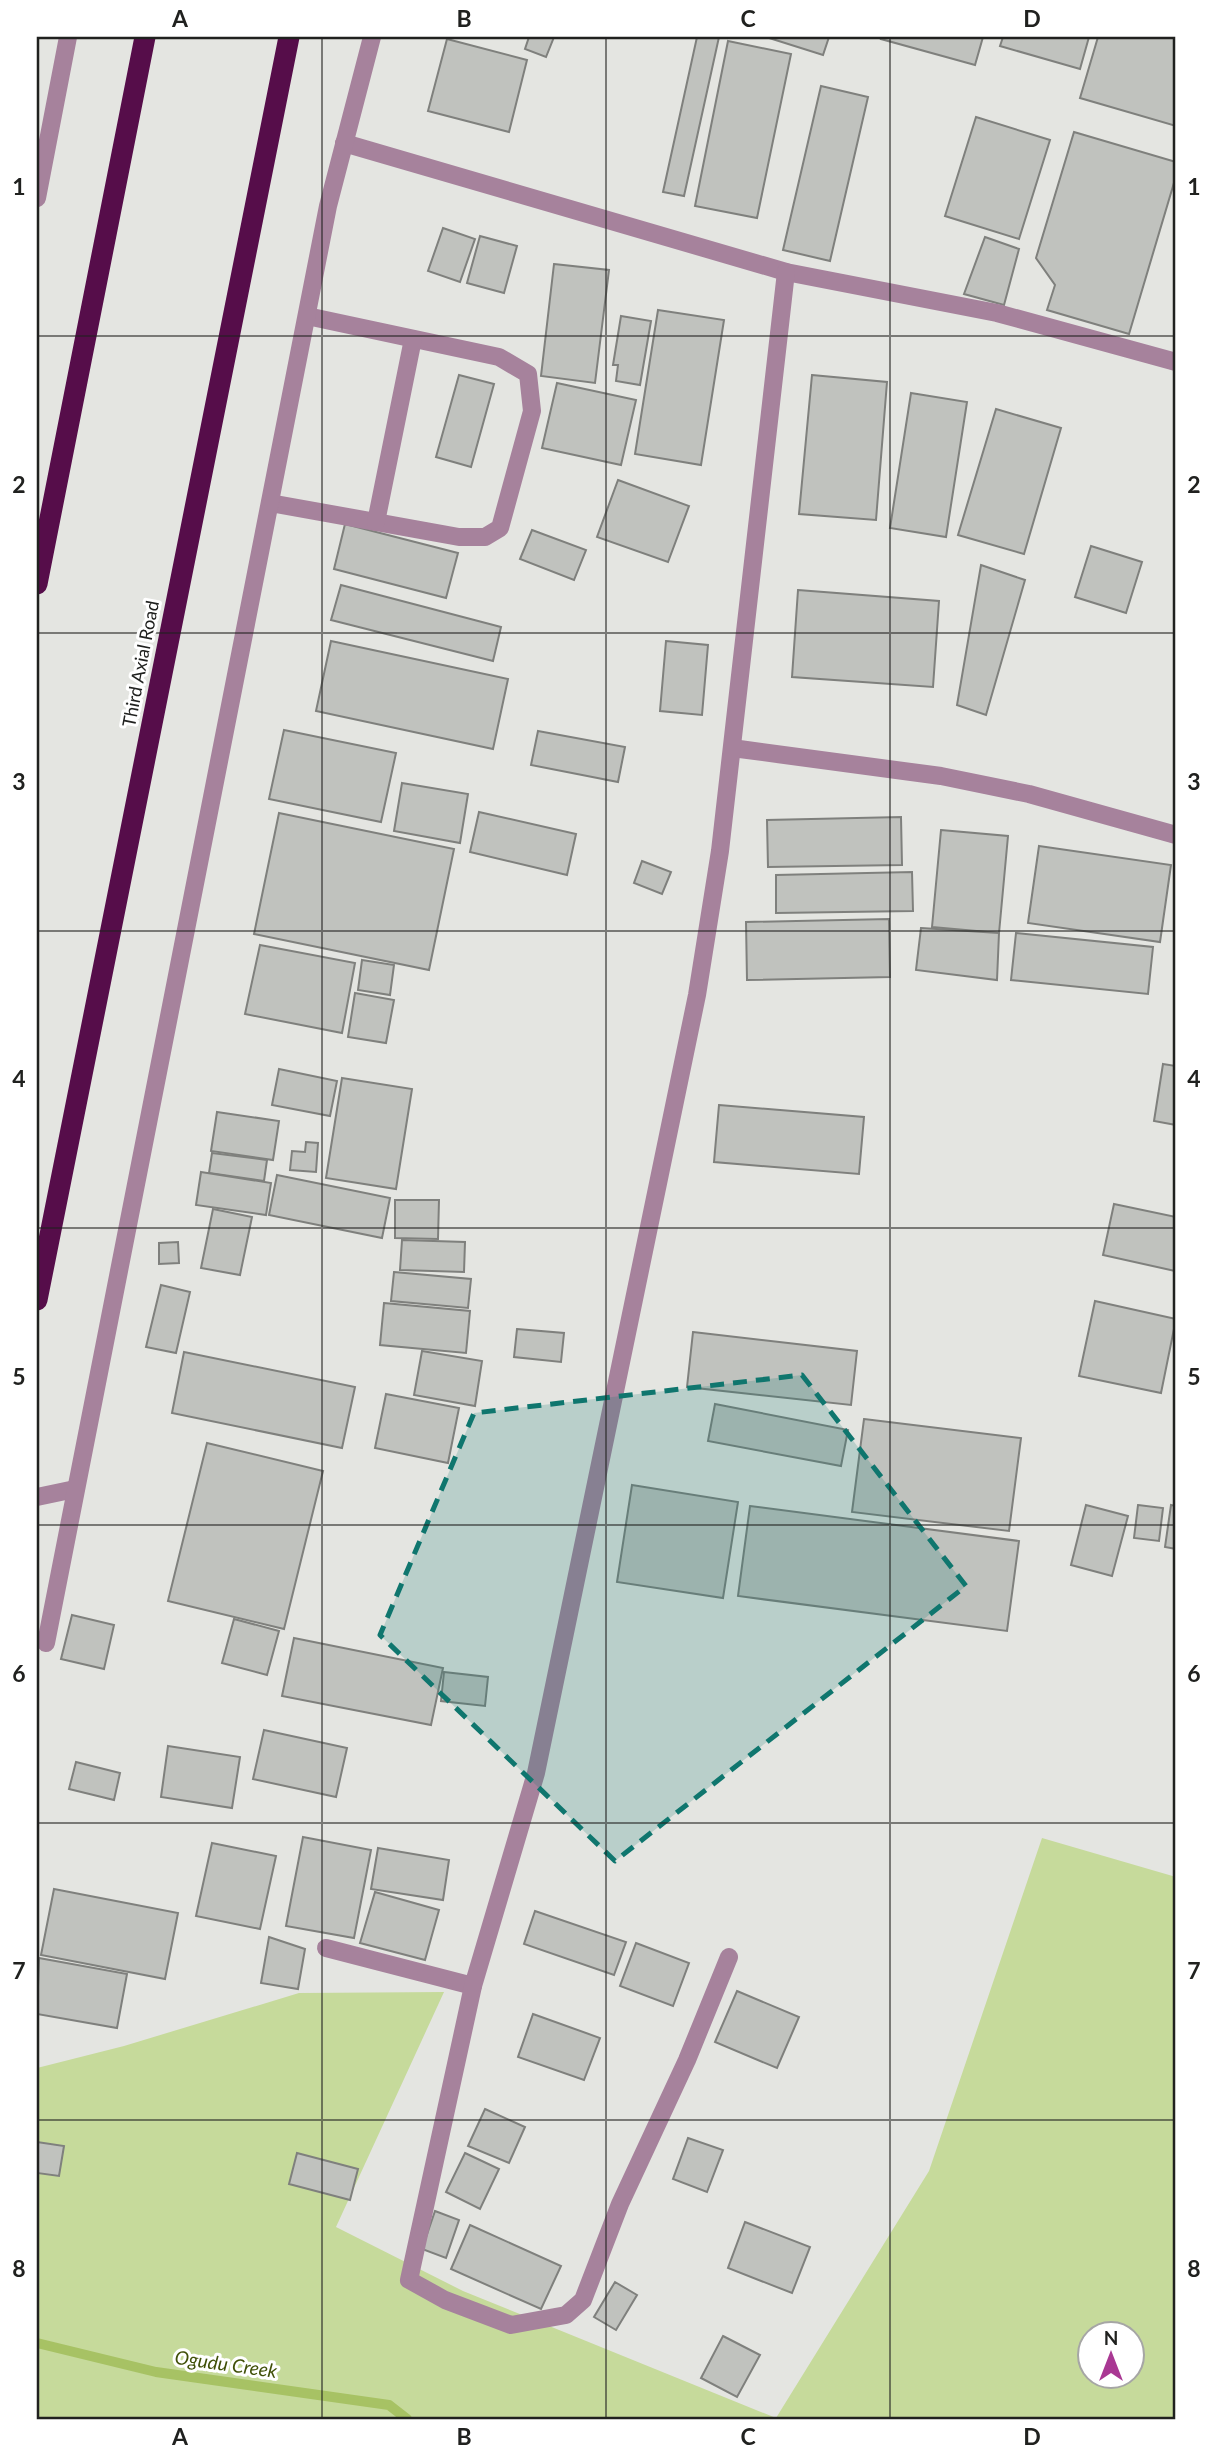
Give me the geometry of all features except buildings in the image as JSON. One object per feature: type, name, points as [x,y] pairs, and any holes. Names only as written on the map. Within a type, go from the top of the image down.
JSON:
[{"type":"highway","points":[[37,584],[145,37]]},
{"type":"highway","name":"Third Axial Road","points":[[37,1300],[289,37]]},
{"type":"street","points":[[37,198],[68,37]]},
{"type":"street","points":[[46,1643],[328,206],[372,37]]},
{"type":"street","points":[[344,143],[786,272],[997,313],[1176,362]]},
{"type":"street","points":[[729,1957],[687,2060],[620,2204],[583,2300],[566,2315],[511,2325],[445,2300],[408,2280],[473,1986],[536,1773],[697,995],[733,748],[786,272]]},
{"type":"street","points":[[270,502],[459,537],[485,537],[500,528],[532,411],[528,374],[499,357],[307,316]]},
{"type":"street","points":[[376,522],[413,339]]},
{"type":"street","points":[[733,748],[942,776],[1029,794],[1176,835]]},
{"type":"street","points":[[37,1497],[75,1489]]},
{"type":"street","points":[[326,1948],[473,1986]]},
{"type":"highlighted area","points":[[802,1375],[966,1586],[615,1861],[380,1635],[474,1413]]},
{"type":"green space","points":[[1042,1838],[1176,1877],[1176,2419],[37,2419],[37,2068],[124,2046],[299,1993],[444,1992],[336,2227],[463,2291],[776,2418],[929,2171]]},
{"type":"waterway","name":"Ogudu Creek","points":[[37,2343],[156,2372],[389,2405],[407,2419]]}]
